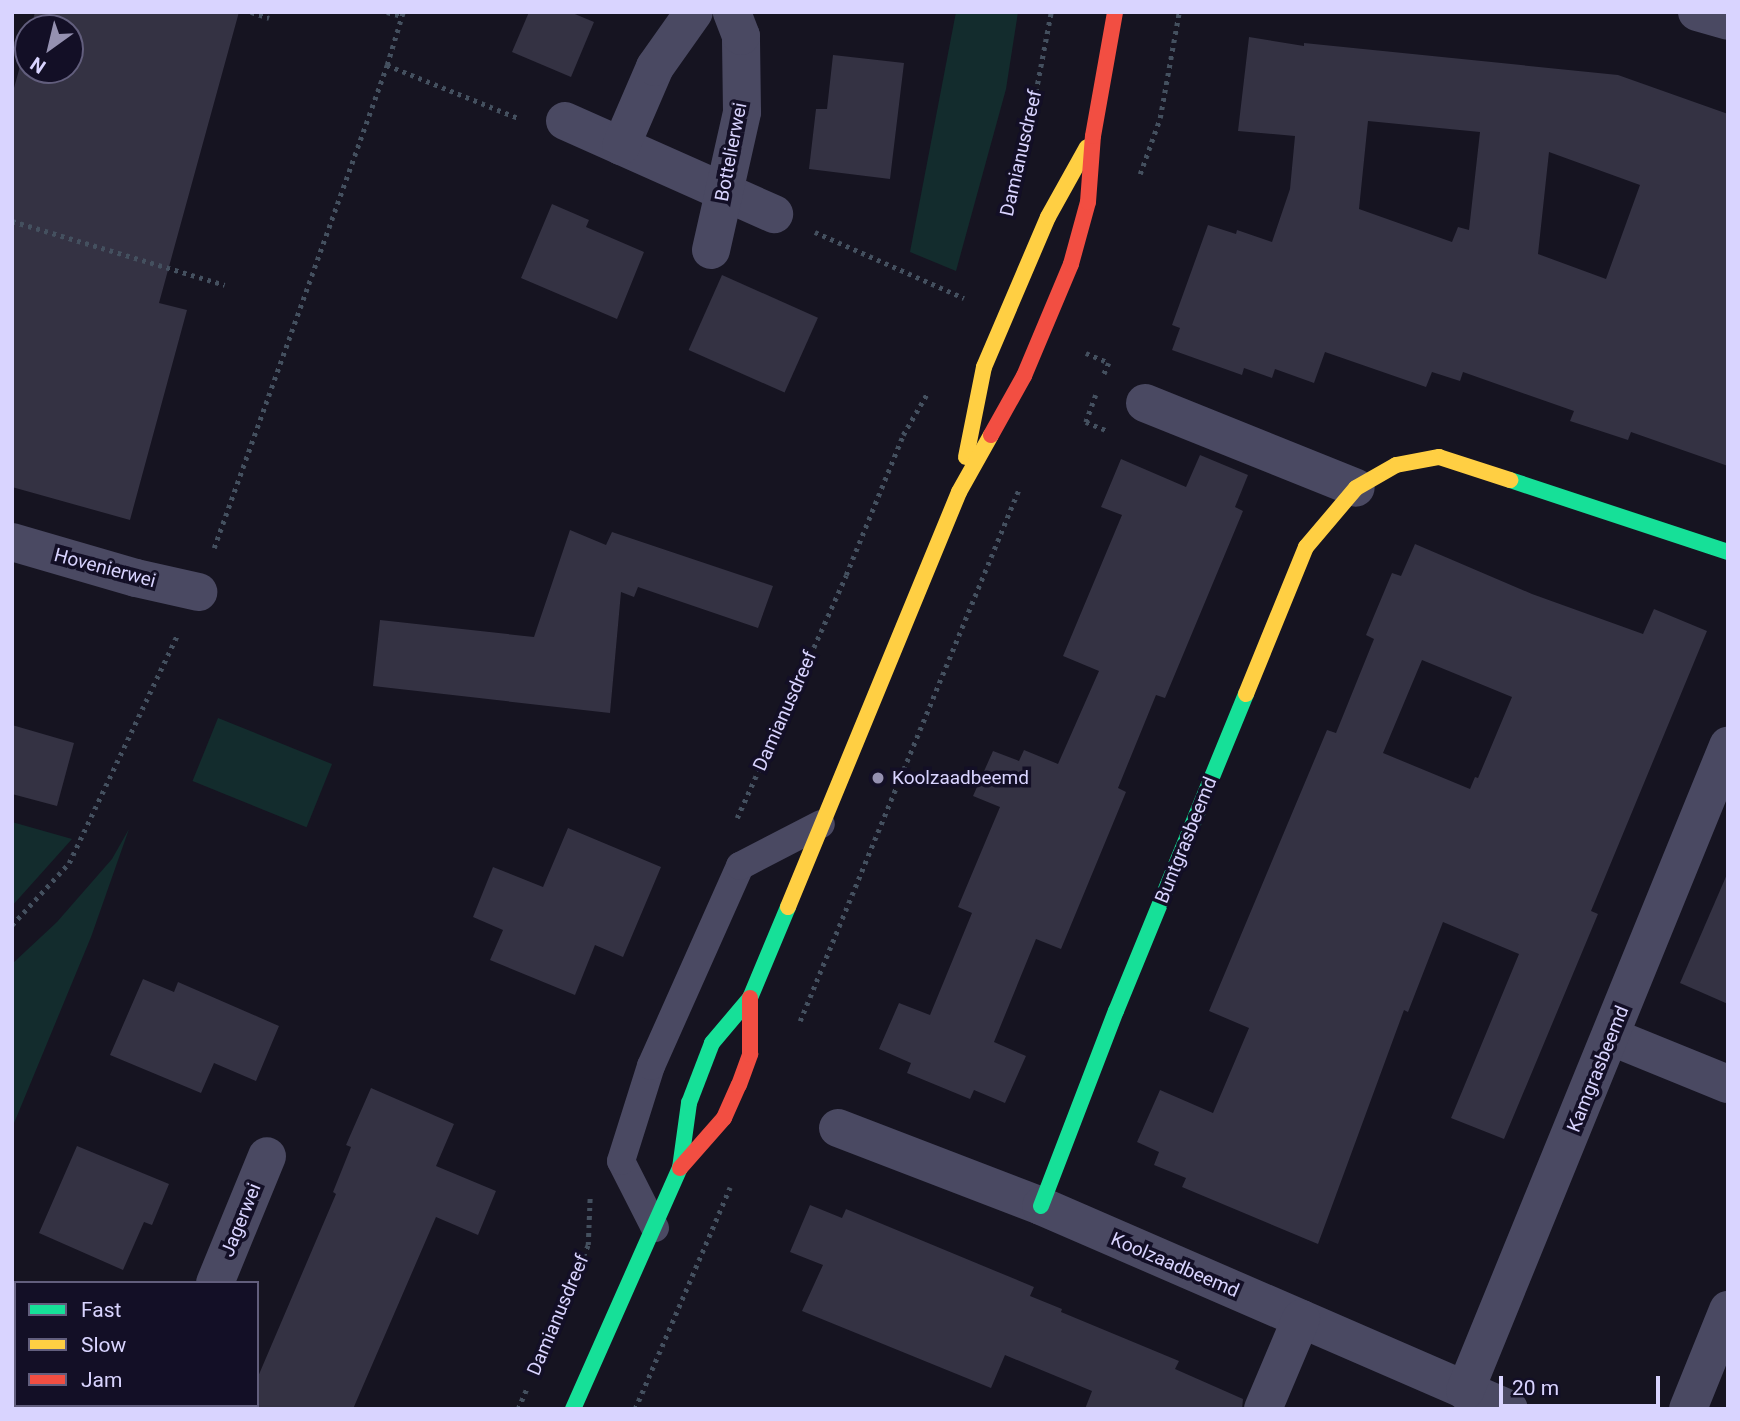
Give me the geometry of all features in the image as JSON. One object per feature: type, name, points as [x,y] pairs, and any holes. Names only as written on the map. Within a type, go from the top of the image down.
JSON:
[{"type":"street","points":[[621,146],[655,68],[694,12]]},
{"type":"street","name":"Bottelierwei","points":[[711,250],[742,112],[741,36],[732,12]]},
{"type":"street","name":"Damianusdreef","points":[[573,1409],[680,1168],[688,1103],[712,1043],[750,998],[959,492],[1024,376],[1071,264],[1088,202],[1093,136],[1115,12]]},
{"type":"street","points":[[1698,12],[1728,22]]},
{"type":"street","points":[[565,121],[774,214]]},
{"type":"street","name":"Damianusdreef","points":[[959,492],[984,367],[1048,217],[1093,136]]},
{"type":"street","points":[[1145,403],[1356,488]]},
{"type":"street","name":"Buntgrasbeemd","points":[[1041,1206],[1116,1011],[1306,547],[1356,488],[1396,465],[1439,457],[1728,552]]},
{"type":"street","name":"Hovenierwei","points":[[12,542],[136,578],[198,592]]},
{"type":"street","name":"Kamgrasbeemd","points":[[1465,1391],[1612,1037],[1728,747]]},
{"type":"street","name":"Damianusdreef","points":[[680,1168],[724,1118],[739,1085],[750,1054],[750,998]]},
{"type":"street","points":[[1612,1037],[1728,1084]]},
{"type":"street","name":"Koolzaadbeemd","points":[[838,1128],[1041,1206],[1509,1409]]},
{"type":"street","name":"Jagerwei","points":[[216,1281],[267,1156]]},
{"type":"street","points":[[1688,1409],[1728,1310]]},
{"type":"street","points":[[1264,1409],[1301,1320]]},
{"type":"lane","points":[[655,1228],[621,1161],[651,1066],[740,866],[821,824]]},
{"type":"path","points":[[251,12],[269,18]]},
{"type":"path","points":[[12,925],[69,863],[198,592],[387,65],[403,14],[387,12]]},
{"type":"path","name":"Damianusdreef","points":[[1022,167],[1051,12]]},
{"type":"path","points":[[1137,182],[1160,118],[1179,12]]},
{"type":"path","points":[[387,65],[541,127],[565,121]]},
{"type":"path","points":[[774,214],[967,299]]},
{"type":"path","points":[[12,221],[225,285]]},
{"type":"path","name":"Damianusdreef","points":[[736,819],[846,575],[902,435],[930,388]]},
{"type":"path","points":[[795,1032],[1024,478]]},
{"type":"path","points":[[635,1409],[731,1184]]},
{"type":"path","name":"Damianusdreef","points":[[540,1358],[588,1245],[590,1195]]},
{"type":"path","name":"Damianusdreef","points":[[518,1409],[529,1384]]},
{"type":"green space","points":[[956,12],[1018,12],[1006,89],[956,271],[910,252]]},
{"type":"green space","points":[[218,718],[332,764],[307,827],[193,781]]},
{"type":"green space","points":[[12,822],[72,839],[12,906]]},
{"type":"green space","points":[[129,829],[91,937],[12,1128],[12,964],[57,922],[112,859]]},
{"type":"building","points":[[239,12],[159,303],[187,310],[130,520],[12,487],[12,95],[15,84],[84,84],[84,14],[34,14]]},
{"type":"building","points":[[529,12],[570,12],[594,22],[571,77],[512,52]]},
{"type":"building","points":[[1249,37],[1304,46],[1304,43],[1618,75],[1728,114],[1728,466],[1631,432],[1628,440],[1570,421],[1574,411],[1463,372],[1460,381],[1432,372],[1426,387],[1325,352],[1314,383],[1275,369],[1272,378],[1244,368],[1242,375],[1172,350],[1180,328],[1172,325],[1208,225],[1236,234],[1237,230],[1272,242],[1290,189],[1295,136],[1238,131]],"holes":[[[1368,121],[1480,132],[1469,230],[1458,227],[1452,242],[1359,209]],[[1549,152],[1640,185],[1606,279],[1538,254]]]},
{"type":"building","points":[[833,55],[904,63],[890,179],[809,169],[816,109],[827,109]]},
{"type":"building","points":[[552,204],[589,220],[586,227],[644,252],[617,319],[521,278]]},
{"type":"building","points":[[722,275],[818,318],[785,393],[689,350]]},
{"type":"building","points":[[1200,455],[1248,475],[1235,507],[1243,511],[1165,698],[1156,695],[1118,788],[1126,792],[1061,949],[1036,939],[994,1042],[1026,1056],[1005,1103],[974,1090],[970,1099],[907,1073],[911,1063],[879,1049],[899,1003],[930,1015],[972,913],[958,907],[1000,807],[973,796],[993,751],[1019,761],[1024,750],[1058,764],[1099,671],[1063,656],[1122,515],[1101,507],[1121,459],[1186,487]]},
{"type":"building","points":[[570,530],[606,545],[612,532],[773,586],[758,628],[638,587],[634,597],[621,592],[610,713],[373,686],[380,620],[534,637]]},
{"type":"building","points":[[1415,544],[1532,594],[1643,634],[1654,609],[1707,631],[1591,911],[1598,914],[1504,1139],[1451,1118],[1519,954],[1443,922],[1408,1012],[1404,1010],[1318,1244],[1182,1187],[1186,1178],[1154,1165],[1159,1152],[1137,1142],[1160,1090],[1213,1113],[1249,1028],[1209,1011],[1327,730],[1336,733],[1374,639],[1366,635],[1392,573],[1401,576]],"holes":[[[1422,660],[1512,697],[1478,778],[1475,777],[1470,789],[1383,753]]]},
{"type":"building","points":[[12,725],[74,743],[57,806],[12,794]]},
{"type":"building","points":[[568,828],[661,867],[623,957],[595,945],[575,995],[490,960],[503,930],[473,917],[493,867],[543,887]]},
{"type":"building","points":[[1728,872],[1728,1004],[1680,983]]},
{"type":"building","points":[[143,979],[174,992],[178,982],[279,1026],[256,1081],[214,1063],[201,1093],[110,1055]]},
{"type":"building","points":[[371,1088],[454,1124],[436,1166],[496,1191],[478,1235],[436,1217],[353,1409],[245,1409],[259,1407],[259,1374],[336,1194],[333,1192],[351,1147],[346,1145]]},
{"type":"building","points":[[77,1146],[169,1184],[152,1225],[144,1222],[123,1270],[39,1233]]},
{"type":"building","points":[[810,1205],[842,1218],[846,1209],[1034,1287],[1030,1296],[1062,1309],[1061,1312],[1179,1361],[1175,1369],[1243,1399],[1242,1409],[1085,1409],[1092,1391],[1005,1355],[991,1388],[802,1311],[823,1265],[790,1252]]},
{"type":"traffic: fast","points":[[1510,480],[1728,552]]},
{"type":"traffic: fast","points":[[1041,1206],[1116,1011],[1246,694]]},
{"type":"traffic: fast","points":[[573,1409],[680,1168],[689,1103],[712,1043],[750,998],[788,907]]},
{"type":"traffic: slow","points":[[966,457],[984,367],[1048,217],[1087,147]]},
{"type":"traffic: slow","points":[[788,907],[959,492],[991,435]]},
{"type":"traffic: slow","points":[[1246,694],[1306,547],[1356,488],[1396,465],[1439,457],[1510,480]]},
{"type":"traffic: jam","points":[[991,435],[1024,376],[1071,264],[1088,202],[1093,136],[1115,12]]},
{"type":"traffic: jam","points":[[680,1168],[724,1118],[739,1085],[750,1054],[750,998]]},
{"type":"place","name":"Koolzaadbeemd","points":[[878,778]]}]
